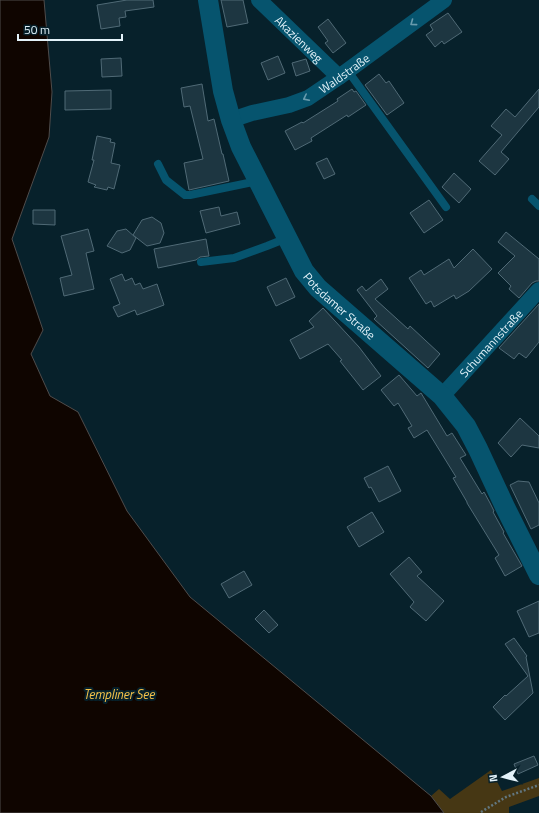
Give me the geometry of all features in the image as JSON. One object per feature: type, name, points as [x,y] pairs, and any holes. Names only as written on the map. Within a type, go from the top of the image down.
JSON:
[{"type":"street","name":"Potsdamer Straße","points":[[208,0],[223,91],[231,120],[241,147],[304,271],[318,288],[442,396],[466,426],[539,575]]},
{"type":"street","name":"Akazienweg","points":[[259,0],[344,74]]},
{"type":"street","name":"Waldstraße","points":[[231,120],[252,113],[289,105],[308,98],[344,74],[439,2]]},
{"type":"street","name":"Schumannstraße","points":[[442,396],[539,290]]},
{"type":"lane","points":[[344,74],[446,207]]},
{"type":"lane","points":[[158,164],[166,180],[185,195],[258,181]]},
{"type":"lane","points":[[532,199],[539,206]]},
{"type":"lane","points":[[201,262],[234,258],[287,238]]},
{"type":"path","points":[[481,812],[506,797],[539,785]]},
{"type":"shaded area","points":[[491,770],[502,791],[539,778],[539,796],[509,807],[509,813],[444,813],[431,796],[439,789],[450,799]]},
{"type":"water","name":"Templiner See","points":[[0,0],[44,0],[52,92],[49,137],[12,239],[43,330],[31,354],[50,396],[78,412],[127,511],[190,597],[431,796],[444,813],[0,813]]},
{"type":"building","points":[[127,0],[153,0],[154,7],[125,11],[126,17],[119,18],[120,26],[101,29],[97,5]]},
{"type":"building","points":[[221,0],[243,0],[248,23],[227,27]]},
{"type":"building","points":[[448,13],[462,32],[444,44],[442,41],[435,47],[426,35],[433,30],[430,25]]},
{"type":"building","points":[[328,19],[346,43],[333,53],[325,43],[328,41],[318,27]]},
{"type":"building","points":[[278,56],[285,73],[268,80],[261,63]]},
{"type":"building","points":[[121,58],[122,76],[102,77],[101,59]]},
{"type":"building","points":[[306,59],[310,71],[296,76],[292,63]]},
{"type":"building","points":[[379,74],[386,83],[389,81],[404,103],[387,115],[365,85]]},
{"type":"building","points":[[202,84],[208,121],[214,119],[229,181],[189,190],[184,163],[203,159],[190,106],[184,107],[181,88]]},
{"type":"building","points":[[352,89],[354,92],[356,91],[366,105],[348,117],[347,115],[311,138],[312,141],[295,150],[285,131],[302,122],[303,123],[338,101],[337,99]]},
{"type":"building","points":[[539,89],[539,107],[501,152],[509,159],[495,175],[479,161],[502,135],[491,126],[506,109],[515,117]]},
{"type":"building","points":[[111,90],[111,109],[65,110],[65,91]]},
{"type":"building","points":[[97,136],[111,139],[110,142],[115,143],[111,163],[120,165],[114,189],[108,187],[107,190],[94,187],[96,185],[88,182],[94,160],[92,160]]},
{"type":"building","points":[[327,158],[335,174],[324,179],[316,163]]},
{"type":"building","points":[[454,173],[471,189],[459,203],[442,187]]},
{"type":"building","points":[[429,200],[443,220],[424,233],[410,213]]},
{"type":"building","points":[[219,207],[221,216],[237,212],[240,224],[206,233],[200,211]]},
{"type":"building","points":[[33,210],[55,210],[55,225],[33,224]]},
{"type":"building","points":[[152,217],[161,223],[164,233],[160,243],[147,246],[133,235],[142,220]]},
{"type":"building","points":[[88,229],[94,251],[86,253],[94,289],[64,296],[60,278],[72,275],[61,236]]},
{"type":"building","points":[[126,229],[136,238],[130,250],[122,253],[107,246],[117,231]]},
{"type":"building","points":[[506,232],[539,259],[539,281],[532,283],[519,298],[509,289],[511,286],[498,273],[515,256],[498,242]]},
{"type":"building","points":[[206,239],[209,256],[158,268],[154,249]]},
{"type":"building","points":[[473,249],[492,269],[469,291],[456,299],[454,295],[434,307],[431,301],[426,304],[409,278],[421,270],[424,275],[449,259],[454,268]]},
{"type":"building","points":[[122,274],[125,281],[132,278],[135,285],[140,283],[143,289],[157,284],[164,305],[137,315],[135,310],[118,317],[113,307],[120,304],[110,279]]},
{"type":"building","points":[[286,278],[295,297],[276,306],[267,287]]},
{"type":"building","points":[[381,279],[388,289],[375,299],[408,329],[410,326],[440,354],[428,368],[374,319],[377,316],[357,290],[362,286],[366,291]]},
{"type":"building","points":[[539,304],[539,342],[526,358],[519,353],[514,359],[499,348]]},
{"type":"building","points":[[323,308],[359,347],[381,376],[363,390],[340,361],[342,360],[328,344],[300,359],[290,340],[314,327],[309,321]]},
{"type":"building","points":[[399,375],[417,396],[421,393],[447,436],[452,433],[466,455],[460,458],[482,494],[484,492],[504,532],[503,533],[522,566],[505,576],[495,558],[499,555],[467,503],[453,478],[456,477],[427,430],[414,438],[408,428],[412,426],[398,403],[394,406],[381,390]]},
{"type":"building","points":[[520,418],[539,436],[539,448],[522,445],[511,457],[498,443]]},
{"type":"building","points":[[388,466],[401,491],[379,502],[364,478]]},
{"type":"building","points":[[518,481],[529,482],[539,503],[539,525],[531,529],[510,485]]},
{"type":"building","points":[[372,512],[384,532],[359,547],[347,527]]},
{"type":"building","points":[[409,557],[422,572],[417,576],[444,601],[426,621],[410,607],[414,602],[390,574]]},
{"type":"building","points":[[244,571],[252,585],[229,598],[221,584]]},
{"type":"building","points":[[539,601],[539,633],[529,637],[517,611]]},
{"type":"building","points":[[264,610],[278,625],[269,633],[255,619]]},
{"type":"building","points":[[514,638],[527,656],[533,693],[505,720],[493,707],[528,676],[505,644]]},
{"type":"building","points":[[534,756],[538,765],[518,774],[514,764]]}]
